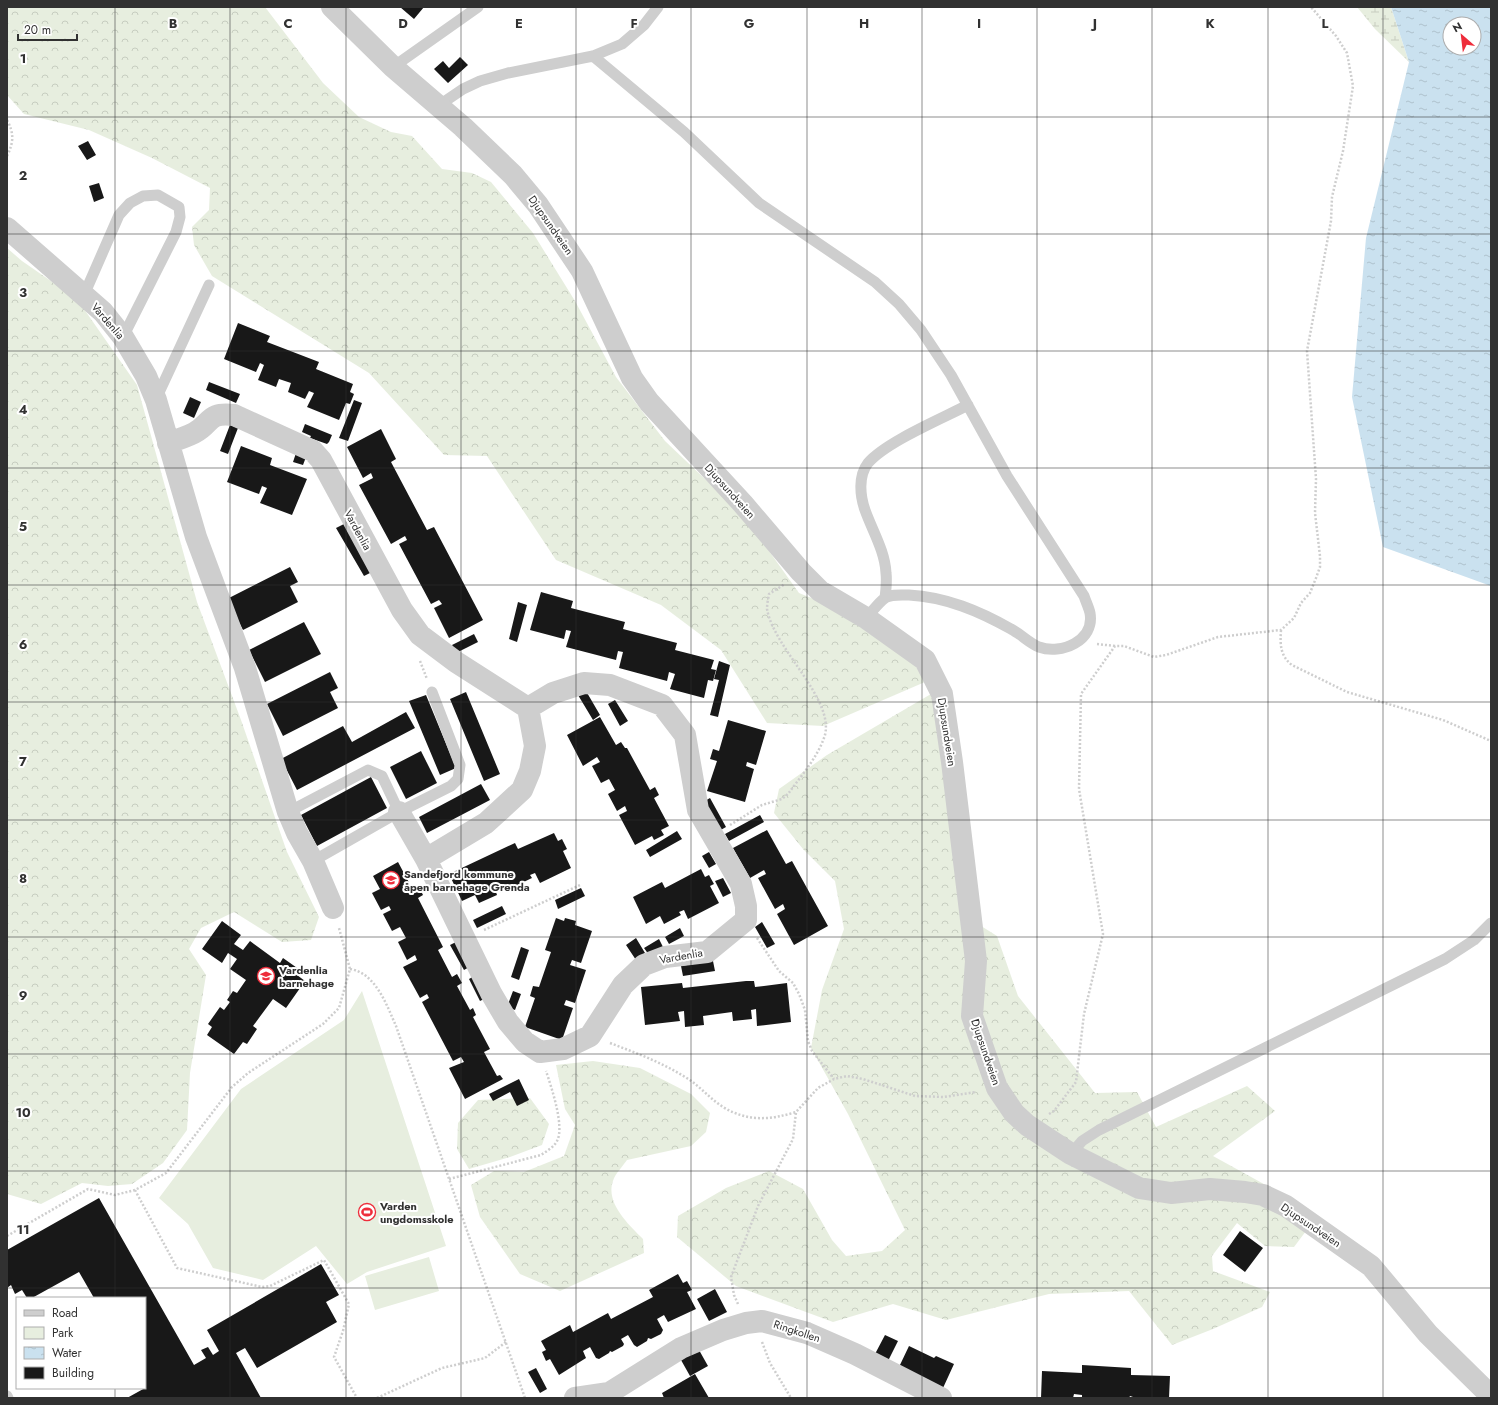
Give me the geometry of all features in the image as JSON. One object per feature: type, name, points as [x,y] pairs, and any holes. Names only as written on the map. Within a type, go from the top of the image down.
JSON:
[{"type":"street","name":"Djupsundveien","points":[[332,7],[393,67],[513,175],[538,205],[582,271],[632,378],[649,402],[743,504],[801,572],[820,591],[866,618],[925,660],[942,694],[952,762],[976,961],[972,1016],[998,1088],[1014,1113],[1027,1125],[1071,1154],[1139,1188],[1171,1193],[1210,1189],[1245,1192],[1263,1196],[1286,1206],[1371,1266],[1428,1334],[1491,1396]]},
{"type":"street","name":"Vardenlia","points":[[7,228],[103,312],[123,337],[146,376],[156,400],[179,485],[208,574],[245,668],[288,812],[297,833],[313,860],[333,908]]},
{"type":"street","name":"Vardenlia","points":[[168,443],[196,432],[209,419],[220,414],[234,415],[313,451],[321,460],[402,610],[420,635],[456,662],[528,708]]},
{"type":"street","points":[[426,859],[486,823],[522,790],[530,772],[535,746],[528,708],[553,694],[584,683],[610,685],[662,705],[686,735],[698,810],[741,884],[746,906],[746,920]]},
{"type":"street","points":[[399,812],[426,859],[491,993],[508,1022],[524,1042],[540,1052],[563,1049],[590,1036]]},
{"type":"street","name":"Vardenlia","points":[[590,1036],[623,986],[644,965],[665,957],[707,952],[746,920]]},
{"type":"street","points":[[574,1398],[610,1395],[681,1348],[723,1330],[754,1322]]},
{"type":"street","name":"Ringkollen","points":[[754,1322],[807,1333],[855,1354],[941,1398]]},
{"type":"lane","points":[[393,67],[463,12],[478,7]]},
{"type":"lane","points":[[438,106],[463,89],[480,81],[508,72],[592,56],[622,44],[644,25],[658,7]]},
{"type":"lane","points":[[592,56],[684,132],[759,203],[875,282],[899,304],[921,330],[951,375],[1007,476],[1084,596],[1090,614],[1088,631],[1078,642],[1065,648],[1051,650],[1038,647],[1012,630],[977,611],[951,601],[924,596],[897,594],[886,598],[866,618]]},
{"type":"lane","points":[[84,295],[119,214],[130,203],[143,196],[158,196],[179,207],[180,217],[176,232],[123,337]]},
{"type":"lane","points":[[156,400],[209,286]]},
{"type":"lane","points":[[886,598],[886,573],[882,554],[864,508],[861,490],[862,476],[868,464],[886,448],[968,405]]},
{"type":"lane","points":[[313,860],[399,812],[451,786],[458,779],[460,765],[432,692]]},
{"type":"lane","points":[[288,812],[368,770],[382,776],[399,812]]},
{"type":"lane","points":[[1071,1154],[1082,1141],[1099,1130],[1445,959],[1474,940],[1491,923]]},
{"type":"path","points":[[1027,1125],[1054,1111],[1076,1082],[1084,1014],[1103,934],[1079,789],[1081,694],[1115,646],[1124,646],[1154,657],[1166,655],[1218,637],[1281,630],[1294,618],[1301,603],[1310,593],[1320,567],[1320,547],[1315,513],[1316,479],[1307,351],[1331,221],[1332,197],[1353,94],[1347,53],[1336,36],[1311,7]]},
{"type":"path","points":[[7,120],[13,131],[13,144],[7,156]]},
{"type":"path","points":[[713,835],[762,805],[782,799],[788,794],[815,757],[824,736],[826,728],[824,715],[816,695],[778,638],[767,609],[769,594],[801,572]]},
{"type":"path","points":[[1281,630],[1280,644],[1283,655],[1292,665],[1347,692],[1443,720],[1491,741]]},
{"type":"path","points":[[465,939],[580,885]]},
{"type":"path","points":[[7,1236],[88,1190],[115,1195],[135,1190],[166,1173],[232,1087],[248,1074],[323,1024],[339,1008],[350,968],[333,908]]},
{"type":"path","points":[[746,920],[779,971],[793,983],[805,1010],[808,1041],[812,1051],[834,1079]]},
{"type":"path","points":[[350,968],[357,970],[369,978],[384,999],[396,1026],[525,1398]]},
{"type":"path","points":[[590,1036],[653,1059],[686,1078],[723,1107],[739,1114],[760,1119],[775,1118],[796,1112],[818,1088],[834,1079],[847,1076],[863,1079],[915,1096],[944,1097],[998,1088]]},
{"type":"path","points":[[449,1179],[541,1155],[551,1148],[557,1141],[559,1126],[553,1091],[540,1052]]},
{"type":"path","points":[[791,1398],[770,1363],[754,1322],[734,1295],[731,1277],[758,1206],[793,1139],[796,1112]]},
{"type":"path","points":[[135,1190],[178,1268],[262,1287],[270,1286],[324,1260],[349,1304],[343,1331],[334,1357],[357,1398]]},
{"type":"path","points":[[377,1398],[442,1368],[485,1358],[506,1342]]},
{"type":"green space","points":[[7,7],[265,7],[323,83],[359,117],[391,132],[412,136],[442,169],[472,173],[491,182],[533,233],[575,301],[616,377],[665,441],[744,516],[799,593],[873,623],[905,641],[925,682],[823,726],[767,723],[721,650],[661,605],[556,560],[487,456],[444,455],[369,373],[212,276],[194,245],[192,227],[209,210],[210,188],[152,158],[89,130],[24,114],[7,95]]},
{"type":"green space","points":[[1357,7],[1391,7],[1409,62],[1375,29]]},
{"type":"green space","points":[[7,248],[22,261],[77,299],[137,385],[197,602],[241,720],[287,852],[319,917],[311,940],[282,942],[234,912],[201,928],[189,949],[206,975],[190,1073],[187,1130],[163,1163],[132,1184],[108,1186],[82,1183],[41,1204],[7,1194]]},
{"type":"green space","points":[[931,694],[939,701],[974,994],[985,989],[978,924],[997,936],[1018,996],[1095,1093],[1137,1092],[1156,1127],[1247,1086],[1275,1111],[1213,1156],[1309,1209],[1306,1231],[1294,1247],[1265,1246],[1237,1223],[1212,1256],[1213,1271],[1270,1292],[1262,1307],[1213,1329],[1172,1345],[1129,1291],[1049,1294],[946,1320],[893,1304],[833,1322],[736,1286],[677,1237],[678,1216],[726,1188],[769,1171],[803,1189],[832,1240],[846,1256],[882,1251],[905,1230],[848,1114],[811,1048],[822,990],[844,929],[835,881],[803,849],[774,813],[779,789],[827,755]]},
{"type":"green space","points":[[362,991],[446,1246],[367,1272],[347,1284],[316,1246],[263,1280],[213,1268],[188,1224],[159,1198],[241,1089],[344,1020]]},
{"type":"green space","points":[[593,1061],[640,1068],[691,1094],[710,1113],[706,1132],[691,1146],[627,1160],[614,1178],[611,1189],[615,1205],[625,1220],[643,1239],[644,1253],[560,1291],[520,1274],[480,1217],[471,1185],[494,1171],[524,1172],[564,1156],[575,1125],[565,1109],[556,1065]]},
{"type":"green space","points":[[530,1098],[549,1124],[542,1145],[510,1157],[469,1169],[457,1149],[458,1123],[478,1100]]},
{"type":"green space","points":[[429,1257],[439,1291],[375,1310],[365,1276]]},
{"type":"water","points":[[1391,7],[1491,7],[1491,586],[1383,547],[1352,397],[1366,238],[1409,62]]},
{"type":"building","points":[[400,7],[424,7],[414,19]]},
{"type":"building","points":[[460,57],[468,65],[448,83],[434,69],[443,61],[449,68]]},
{"type":"building","points":[[88,141],[96,155],[87,160],[78,146]]},
{"type":"building","points":[[99,183],[104,198],[94,202],[89,186]]},
{"type":"building","points":[[238,323],[270,336],[267,342],[319,362],[316,369],[353,384],[350,392],[354,394],[350,404],[346,403],[339,420],[307,407],[314,393],[309,391],[305,399],[288,392],[291,383],[279,379],[276,387],[258,380],[264,365],[260,363],[256,372],[224,359]]},
{"type":"building","points":[[209,382],[240,394],[236,403],[206,390]]},
{"type":"building","points":[[190,397],[201,402],[194,418],[183,413]]},
{"type":"building","points":[[354,400],[362,403],[348,441],[339,438]]},
{"type":"building","points":[[305,424],[332,435],[329,442],[327,444],[310,438],[311,436],[302,432]]},
{"type":"building","points":[[230,425],[238,428],[228,454],[220,451]]},
{"type":"building","points":[[381,429],[396,459],[391,462],[427,530],[434,527],[483,620],[449,638],[434,608],[442,604],[439,600],[431,604],[399,544],[407,540],[405,536],[391,544],[359,485],[373,478],[371,473],[363,478],[347,447]]},
{"type":"building","points":[[241,446],[272,458],[270,465],[307,479],[292,515],[260,503],[267,488],[262,486],[259,494],[227,482]]},
{"type":"building","points":[[296,453],[306,457],[303,465],[293,462]]},
{"type":"building","points":[[344,524],[372,572],[364,576],[336,528]]},
{"type":"building","points":[[290,567],[298,582],[290,586],[298,602],[243,630],[227,599]]},
{"type":"building","points":[[541,592],[573,601],[571,608],[625,622],[623,629],[677,643],[675,650],[714,660],[711,669],[716,670],[713,681],[708,680],[704,698],[670,689],[675,674],[669,672],[667,681],[619,668],[623,652],[618,651],[616,660],[566,647],[571,631],[566,630],[564,639],[530,630]]},
{"type":"building","points":[[518,602],[527,605],[517,642],[509,639]]},
{"type":"building","points":[[304,622],[321,654],[265,682],[249,650]]},
{"type":"building","points":[[474,634],[478,642],[456,653],[452,645]]},
{"type":"building","points":[[719,661],[730,665],[718,717],[710,715],[719,680],[714,679]]},
{"type":"building","points":[[330,672],[338,688],[330,692],[338,708],[283,736],[267,704]]},
{"type":"building","points":[[586,691],[600,715],[593,720],[578,695]]},
{"type":"building","points":[[466,692],[500,774],[484,781],[450,699]]},
{"type":"building","points":[[426,695],[456,768],[440,775],[409,701]]},
{"type":"building","points":[[615,700],[628,721],[620,726],[608,704]]},
{"type":"building","points":[[406,712],[415,728],[297,790],[281,759],[343,726],[352,742]]},
{"type":"building","points":[[600,717],[616,745],[621,742],[625,748],[627,748],[650,790],[655,787],[659,795],[654,798],[669,826],[661,830],[664,835],[654,840],[652,836],[635,845],[619,815],[627,811],[625,806],[617,811],[608,794],[615,790],[609,779],[601,783],[592,766],[600,762],[597,757],[583,766],[567,735]]},
{"type":"building","points":[[728,720],[766,731],[756,765],[747,762],[746,766],[754,769],[745,802],[707,791],[717,761],[710,759],[713,749],[719,751]]},
{"type":"building","points":[[421,751],[437,783],[406,799],[390,767]]},
{"type":"building","points":[[371,777],[387,808],[317,846],[301,815]]},
{"type":"building","points":[[481,784],[490,800],[427,833],[419,817]]},
{"type":"building","points":[[710,798],[726,827],[719,831],[703,802]]},
{"type":"building","points":[[760,815],[764,822],[729,841],[725,834]]},
{"type":"building","points":[[767,830],[786,864],[792,861],[828,926],[794,945],[777,914],[785,909],[783,904],[775,909],[758,878],[766,874],[764,870],[750,878],[733,848]]},
{"type":"building","points":[[677,831],[682,839],[650,857],[646,850]]},
{"type":"building","points":[[554,833],[558,841],[562,839],[567,849],[563,851],[571,868],[540,883],[535,873],[530,875],[532,878],[501,893],[499,890],[496,892],[497,895],[479,903],[475,895],[462,901],[449,874],[515,843],[518,849]]},
{"type":"building","points":[[709,852],[716,864],[709,868],[702,856]]},
{"type":"building","points":[[398,862],[413,890],[419,887],[423,895],[418,898],[443,947],[438,950],[452,977],[457,974],[462,983],[457,986],[470,1010],[473,1008],[476,1015],[473,1017],[490,1049],[484,1052],[497,1076],[500,1075],[503,1079],[465,1099],[449,1068],[464,1062],[461,1057],[453,1061],[422,1002],[429,998],[427,994],[420,998],[403,967],[417,960],[415,955],[407,960],[398,942],[406,938],[400,927],[392,931],[383,914],[391,910],[389,906],[381,910],[372,893],[380,889],[373,876]]},
{"type":"building","points":[[701,869],[705,877],[709,875],[714,884],[710,886],[719,903],[688,919],[684,910],[679,912],[681,915],[664,924],[660,916],[646,924],[633,897],[662,882],[665,888]]},
{"type":"building","points":[[723,878],[731,893],[723,897],[715,881]]},
{"type":"building","points":[[581,888],[585,896],[558,909],[555,900]]},
{"type":"building","points":[[502,906],[506,914],[477,928],[473,920]]},
{"type":"building","points":[[556,918],[564,921],[565,918],[576,921],[575,925],[592,931],[581,963],[572,960],[570,965],[586,970],[575,1003],[566,1000],[564,1005],[573,1008],[562,1040],[525,1027],[535,998],[530,996],[533,986],[539,987],[551,952],[545,950]]},
{"type":"building","points":[[222,921],[241,935],[234,944],[243,950],[250,941],[280,963],[283,958],[300,970],[297,975],[305,981],[286,1008],[273,999],[253,1026],[257,1029],[247,1044],[243,1042],[234,1054],[207,1035],[212,1027],[208,1024],[220,1007],[224,1010],[230,1002],[227,1000],[233,991],[237,993],[246,980],[230,969],[237,959],[228,953],[222,963],[202,949]]},
{"type":"building","points":[[762,922],[775,944],[767,948],[755,927]]},
{"type":"building","points":[[680,928],[684,936],[669,944],[665,937]]},
{"type":"building","points":[[636,938],[645,953],[636,960],[626,945]]},
{"type":"building","points":[[659,939],[663,947],[649,955],[644,948]]},
{"type":"building","points":[[458,941],[471,966],[464,970],[450,945]]},
{"type":"building","points":[[521,947],[529,950],[519,980],[511,977]]},
{"type":"building","points":[[713,961],[715,971],[683,976],[681,966]]},
{"type":"building","points":[[476,975],[488,997],[480,1001],[469,979]]},
{"type":"building","points":[[754,981],[755,987],[787,983],[791,1022],[757,1026],[756,1009],[751,1010],[752,1019],[733,1021],[732,1012],[703,1016],[704,1025],[685,1027],[684,1011],[678,1012],[680,1021],[645,1025],[641,987],[682,983],[683,988]]},
{"type":"building","points":[[513,991],[521,994],[515,1010],[507,1007]]},
{"type":"building","points":[[519,1079],[529,1100],[517,1106],[510,1092],[493,1101],[489,1094]]},
{"type":"building","points":[[99,1198],[194,1365],[206,1358],[201,1350],[208,1347],[213,1355],[219,1351],[207,1330],[321,1264],[339,1295],[326,1302],[337,1322],[257,1368],[245,1348],[236,1353],[261,1398],[127,1398],[146,1389],[146,1297],[93,1297],[79,1272],[34,1297],[26,1297],[22,1290],[15,1294],[11,1285],[7,1288],[7,1250]]},
{"type":"building","points":[[1240,1231],[1263,1248],[1245,1272],[1223,1255]]},
{"type":"building","points":[[678,1274],[683,1283],[687,1281],[692,1290],[687,1292],[696,1309],[668,1322],[664,1315],[657,1319],[663,1330],[661,1334],[651,1339],[648,1338],[647,1341],[637,1347],[628,1335],[621,1339],[624,1344],[623,1346],[612,1352],[610,1351],[599,1359],[596,1358],[590,1347],[583,1351],[586,1358],[559,1375],[550,1359],[546,1361],[542,1352],[546,1350],[541,1341],[570,1325],[573,1332],[608,1313],[611,1319],[653,1297],[649,1290]]},
{"type":"building","points":[[715,1289],[727,1312],[709,1321],[697,1299]]},
{"type":"building","points":[[885,1335],[898,1341],[888,1361],[875,1354]]},
{"type":"building","points":[[909,1346],[934,1358],[936,1356],[954,1364],[943,1388],[899,1367]]},
{"type":"building","points":[[699,1350],[708,1366],[690,1376],[681,1360]]},
{"type":"building","points":[[1082,1365],[1131,1368],[1131,1375],[1170,1376],[1169,1398],[1136,1398],[1130,1396],[1129,1398],[1082,1398],[1082,1395],[1074,1394],[1073,1398],[1041,1398],[1042,1371],[1082,1373]]},
{"type":"building","points":[[536,1368],[547,1389],[540,1393],[528,1372]]},
{"type":"building","points":[[695,1374],[709,1398],[664,1398],[662,1393]]},
{"type":"place","name":"Sandefjord kommune åpen barnehage Grenda","points":[[391,880]]},
{"type":"place","name":"Vardenlia barnehage","points":[[266,976]]},
{"type":"place","name":"Varden ungdomsskole","points":[[367,1212]]}]
